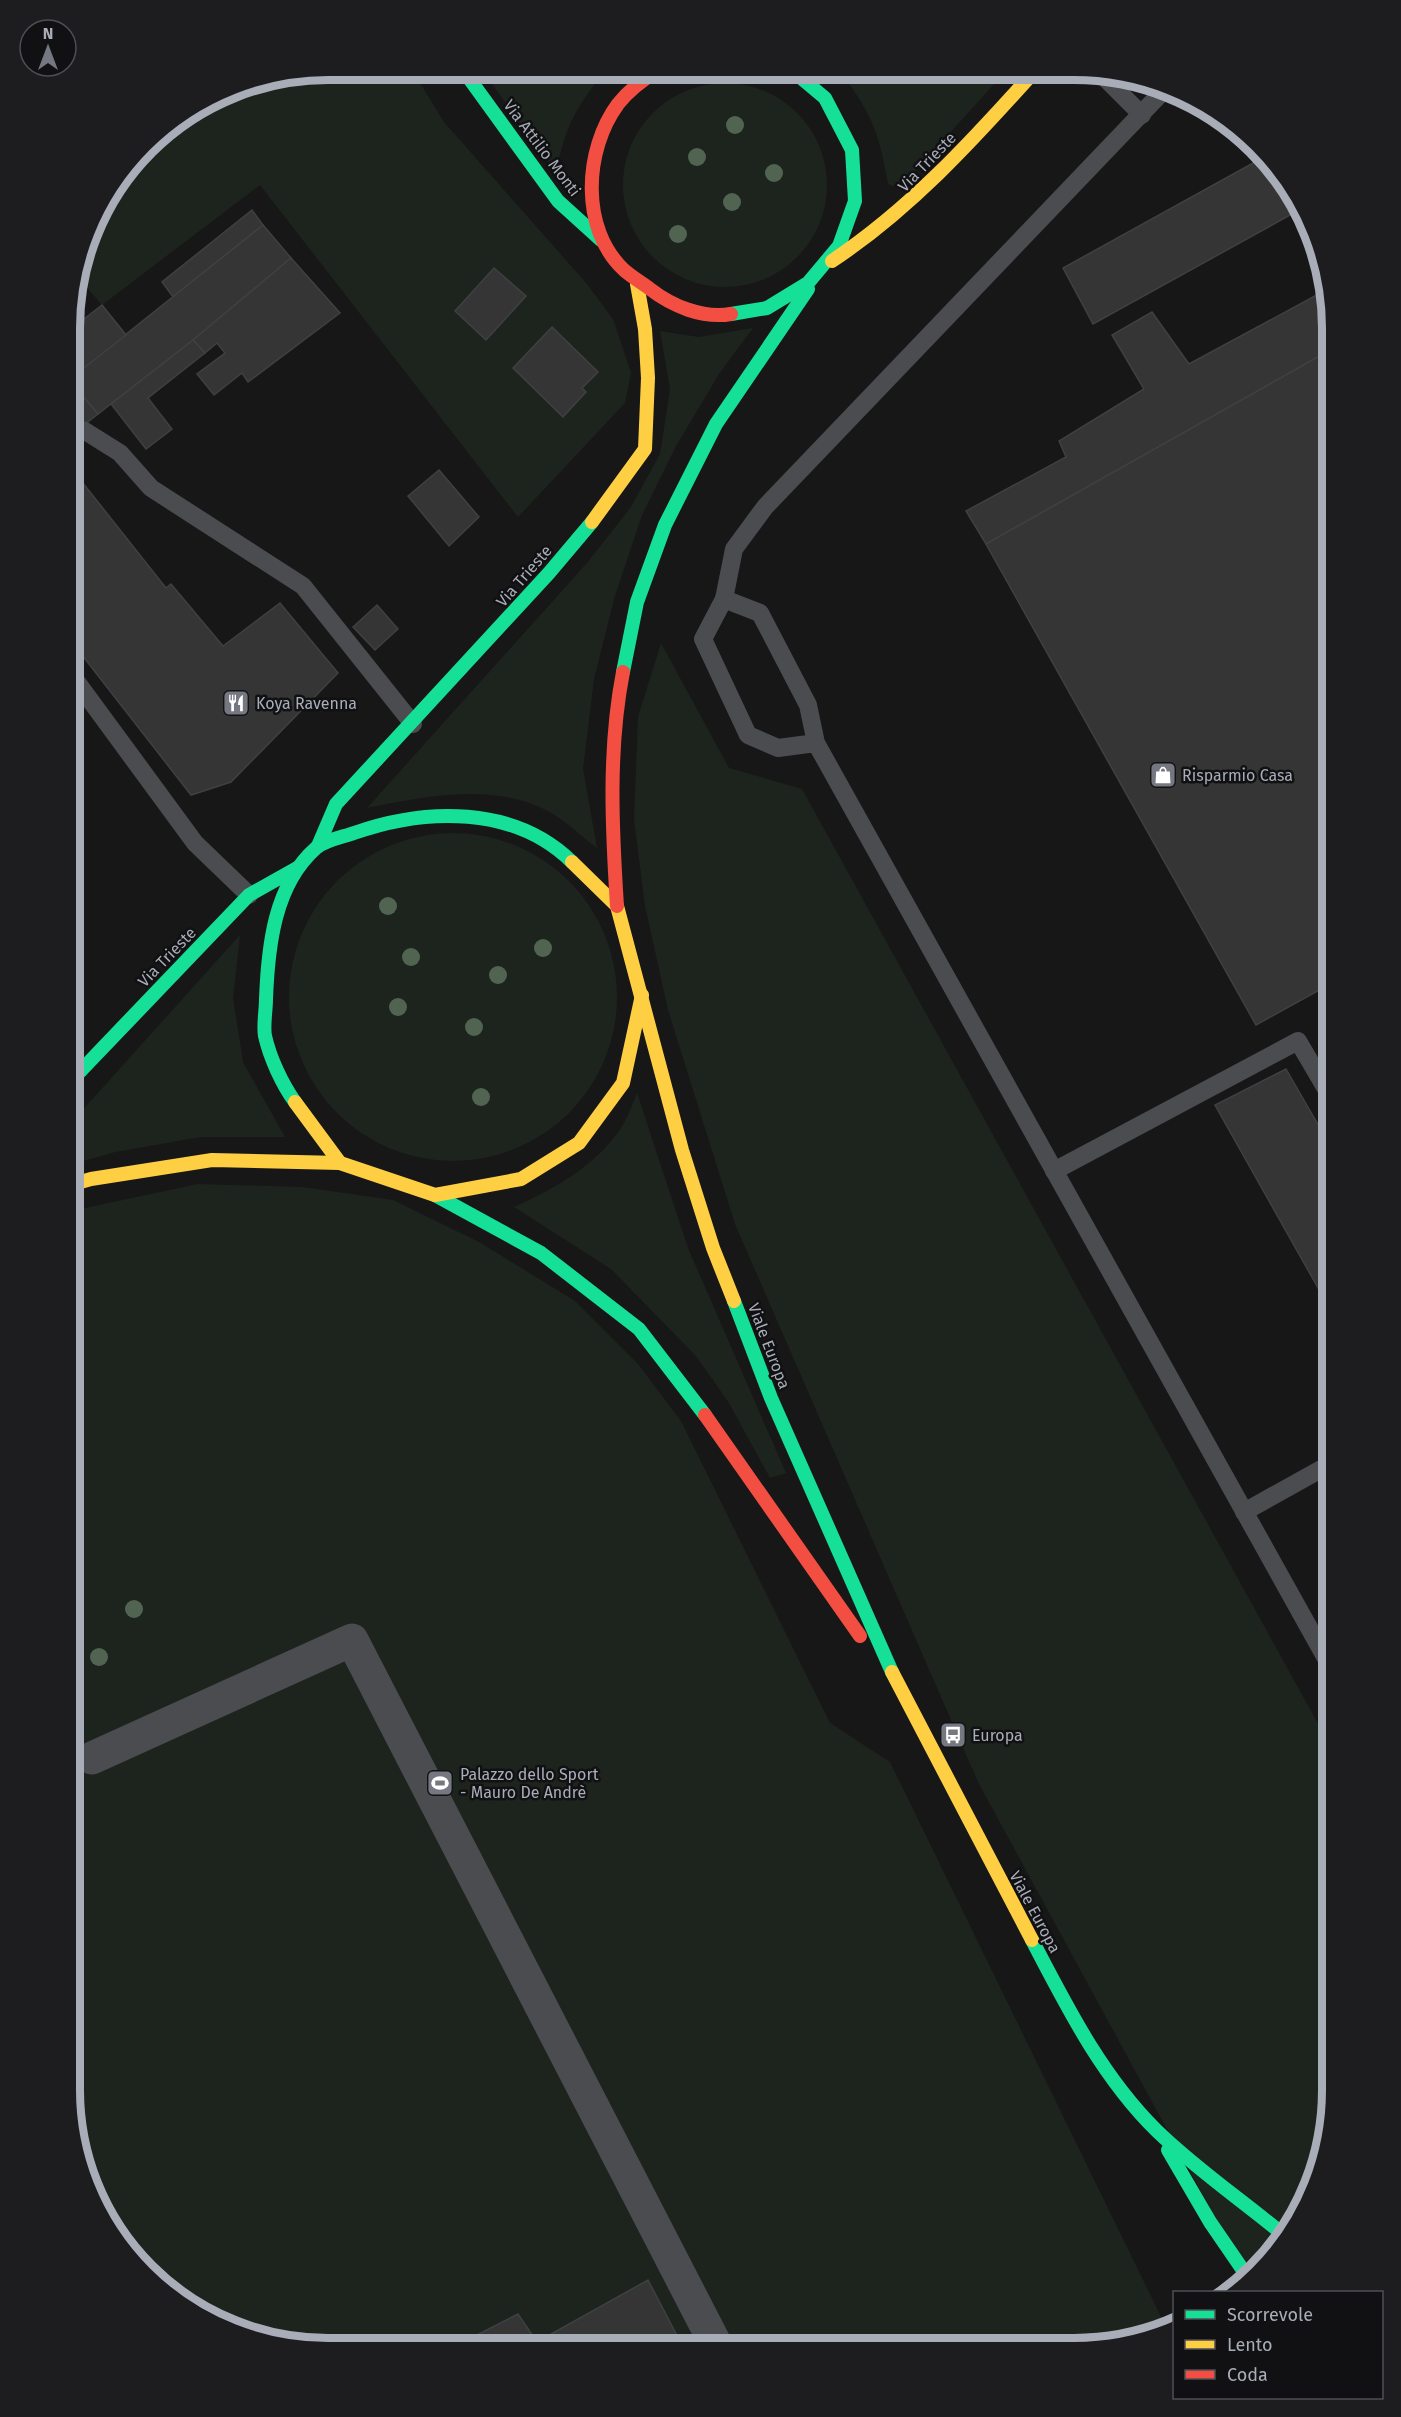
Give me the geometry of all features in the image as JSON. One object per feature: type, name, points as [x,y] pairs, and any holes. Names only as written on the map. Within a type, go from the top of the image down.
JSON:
[{"type":"main road","name":"Via Attilio Monti","points":[[470,80],[558,201],[602,240],[637,284]]},
{"type":"main road","points":[[602,240],[591,190],[595,149],[612,111],[642,80]]},
{"type":"main road","points":[[617,906],[611,806],[618,700],[637,602],[665,525],[716,424],[814,282],[832,261],[852,221],[857,177],[848,134],[825,97],[804,80]]},
{"type":"main road","name":"Via Trieste","points":[[832,261],[864,241],[906,208],[1026,80]]},
{"type":"main road","points":[[637,284],[669,305],[706,315],[745,314],[782,303],[814,282]]},
{"type":"main road","name":"Via Trieste","points":[[318,846],[336,804],[413,724],[549,573],[599,513],[645,448],[648,378],[645,330],[637,284]]},
{"type":"main road","points":[[340,1163],[285,1089],[265,1035],[267,977],[275,916],[297,868],[318,846],[385,822],[460,814],[522,828],[565,855],[617,906]]},
{"type":"main road","name":"Via Trieste","points":[[80,1072],[249,895],[297,868]]},
{"type":"main road","name":"Viale Europa","points":[[617,906],[682,1150],[713,1248],[771,1398],[903,1696],[1074,2020],[1111,2077],[1157,2131],[1210,2222],[1243,2270]]},
{"type":"main road","points":[[435,1195],[521,1179],[579,1143],[623,1083],[642,995]]},
{"type":"main road","points":[[80,1182],[212,1160],[340,1163]]},
{"type":"main road","name":"Viale Europa","points":[[340,1163],[435,1195],[541,1253],[639,1329],[712,1425],[903,1696]]},
{"type":"main road","name":"Viale Europa","points":[[1157,2131],[1278,2230]]},
{"type":"street","points":[[92,1758],[352,1640],[712,2337]]},
{"type":"lane","points":[[1109,82],[1142,115]]},
{"type":"lane","points":[[816,743],[778,747],[748,735],[704,639],[724,599],[734,549],[765,507],[1160,95]]},
{"type":"lane","points":[[80,430],[120,453],[151,488],[303,586],[413,724]]},
{"type":"lane","points":[[724,599],[760,613],[808,705],[816,743],[1322,1652]]},
{"type":"lane","points":[[80,686],[195,843],[249,895]]},
{"type":"lane","points":[[1054,1171],[1298,1041],[1322,1082]]},
{"type":"lane","points":[[1244,1512],[1322,1469]]},
{"type":"shaded area","points":[[312,80],[418,80],[444,122],[587,284],[613,319],[631,373],[625,403],[518,517],[260,185],[102,305],[83,283],[93,248],[105,218],[121,190],[141,164],[164,141],[190,121],[233,98],[279,84]]},
{"type":"shaded area","points":[[489,80],[598,80],[573,118],[563,143],[556,173]]},
{"type":"shaded area","points":[[998,80],[899,189],[888,184],[875,129],[864,106],[847,81]]},
{"type":"shaded area","points":[[725,83],[745,85],[764,91],[797,113],[819,146],[825,165],[827,185],[825,205],[819,224],[797,257],[764,279],[745,285],[725,287],[705,285],[686,279],[653,257],[631,224],[625,205],[623,185],[625,165],[631,146],[653,113],[686,91],[705,85]]},
{"type":"shaded area","points":[[753,328],[719,374],[676,446],[642,515],[614,599],[594,679],[583,769],[597,848],[553,814],[509,797],[461,794],[413,799],[367,808],[587,563],[631,507],[660,454],[670,389],[660,331],[699,337]]},
{"type":"shaded area","points":[[661,643],[729,768],[802,789],[1322,1731],[1322,2089],[1317,2138],[1296,2199],[1280,2227],[1248,2266],[1237,2258],[978,1782],[735,1224],[668,1010],[645,906],[634,819],[638,717]]},
{"type":"shaded area","points":[[453,833],[485,837],[516,846],[544,861],[569,881],[589,906],[604,934],[613,965],[617,997],[613,1029],[604,1060],[589,1088],[569,1113],[544,1133],[516,1148],[485,1157],[453,1161],[421,1157],[390,1148],[362,1133],[337,1113],[317,1088],[302,1060],[293,1029],[289,997],[293,965],[302,934],[317,906],[337,881],[362,861],[390,846],[421,837]]},
{"type":"shaded area","points":[[240,935],[233,998],[243,1062],[285,1137],[201,1137],[115,1152],[80,1162],[80,1113]]},
{"type":"shaded area","points":[[637,1093],[688,1248],[786,1473],[770,1478],[729,1403],[696,1356],[611,1269],[514,1207],[558,1185],[597,1156],[622,1127]]},
{"type":"shaded area","name":"Palazzo dello Sport - Mauro De Andrè","points":[[198,1184],[302,1187],[393,1200],[479,1242],[575,1301],[638,1364],[681,1421],[830,1723],[890,1762],[1163,2321],[1122,2333],[1089,2337],[312,2337],[279,2333],[233,2319],[190,2296],[152,2265],[121,2227],[98,2184],[84,2138],[80,2105],[80,1210]]},
{"type":"building","points":[[1257,161],[1280,190],[1293,213],[1093,324],[1063,268]]},
{"type":"building","points":[[252,210],[263,225],[173,297],[162,282]]},
{"type":"building","points":[[263,225],[291,258],[193,340],[98,414],[80,393],[80,371]]},
{"type":"building","points":[[291,258],[340,313],[248,382],[242,373],[214,395],[197,374],[225,353],[217,343],[205,353],[193,340]]},
{"type":"building","points":[[494,268],[526,296],[486,340],[455,311]]},
{"type":"building","points":[[1319,294],[1322,355],[986,544],[966,511],[1066,457],[1059,441],[1144,389],[1112,335],[1152,312],[1189,364]]},
{"type":"building","points":[[102,305],[126,335],[80,371],[80,328],[80,322]]},
{"type":"building","points":[[552,327],[598,372],[582,388],[586,392],[563,417],[513,368]]},
{"type":"building","points":[[193,340],[205,353],[148,398],[172,429],[146,449],[111,404]]},
{"type":"building","points":[[1322,355],[1322,989],[1256,1025],[986,544]]},
{"type":"building","points":[[80,393],[98,414],[84,425],[80,420]]},
{"type":"building","points":[[439,470],[479,517],[449,546],[408,496]]},
{"type":"building","points":[[80,479],[166,588],[171,584],[223,646],[280,603],[338,673],[231,782],[191,795],[80,653]]},
{"type":"building","points":[[377,605],[398,629],[375,650],[353,627]]},
{"type":"building","points":[[1286,1069],[1322,1132],[1322,1295],[1215,1105]]},
{"type":"building","points":[[648,2280],[678,2337],[546,2337]]},
{"type":"building","points":[[518,2314],[534,2337],[473,2337]]},
{"type":"traffic: fast","points":[[470,80],[558,201],[601,240]]},
{"type":"traffic: fast","points":[[731,314],[767,308],[808,283],[839,246],[855,201],[852,150],[825,98],[804,80]]},
{"type":"traffic: fast","points":[[623,672],[637,602],[665,525],[716,424],[808,289]]},
{"type":"traffic: fast","points":[[318,846],[336,804],[549,573],[592,522]]},
{"type":"traffic: fast","points":[[295,1102],[277,1070],[265,1036],[267,979],[272,938],[282,898],[302,863],[316,848],[329,841],[381,825],[410,819],[439,816],[468,817],[496,821],[523,830],[549,843],[572,862]]},
{"type":"traffic: fast","points":[[80,1072],[249,895],[297,868]]},
{"type":"traffic: fast","points":[[435,1195],[541,1253],[639,1329],[705,1415]]},
{"type":"traffic: fast","points":[[734,1301],[771,1398],[892,1672]]},
{"type":"traffic: fast","points":[[1032,1940],[1087,2040],[1119,2088],[1137,2110],[1188,2159],[1278,2230]]},
{"type":"traffic: fast","points":[[1168,2150],[1210,2222],[1243,2270]]},
{"type":"traffic: slow","points":[[832,261],[914,197],[963,149],[1027,80]]},
{"type":"traffic: slow","points":[[592,522],[645,449],[648,378],[645,329],[637,284]]},
{"type":"traffic: slow","points":[[572,862],[617,906],[682,1150],[713,1248],[734,1301]]},
{"type":"traffic: slow","points":[[295,1102],[340,1163],[435,1195],[521,1179],[579,1143],[623,1083],[642,995]]},
{"type":"traffic: slow","points":[[80,1182],[212,1160],[340,1163]]},
{"type":"traffic: slow","points":[[892,1672],[1032,1940]]},
{"type":"traffic: jam","points":[[644,80],[618,104],[598,144],[593,166],[592,189],[594,212],[600,233],[610,253],[624,270],[659,295],[678,306],[699,313],[731,314]]},
{"type":"traffic: jam","points":[[617,906],[612,789],[615,730],[623,672]]},
{"type":"traffic: jam","points":[[705,1415],[860,1636]]},
{"type":"place","name":"Koya Ravenna","points":[[236,703]]},
{"type":"place","name":"Risparmio Casa","points":[[1163,775]]},
{"type":"place","name":"Europa","points":[[953,1735]]},
{"type":"place","name":"Palazzo dello Sport - Mauro De Andrè","points":[[440,1783]]}]
